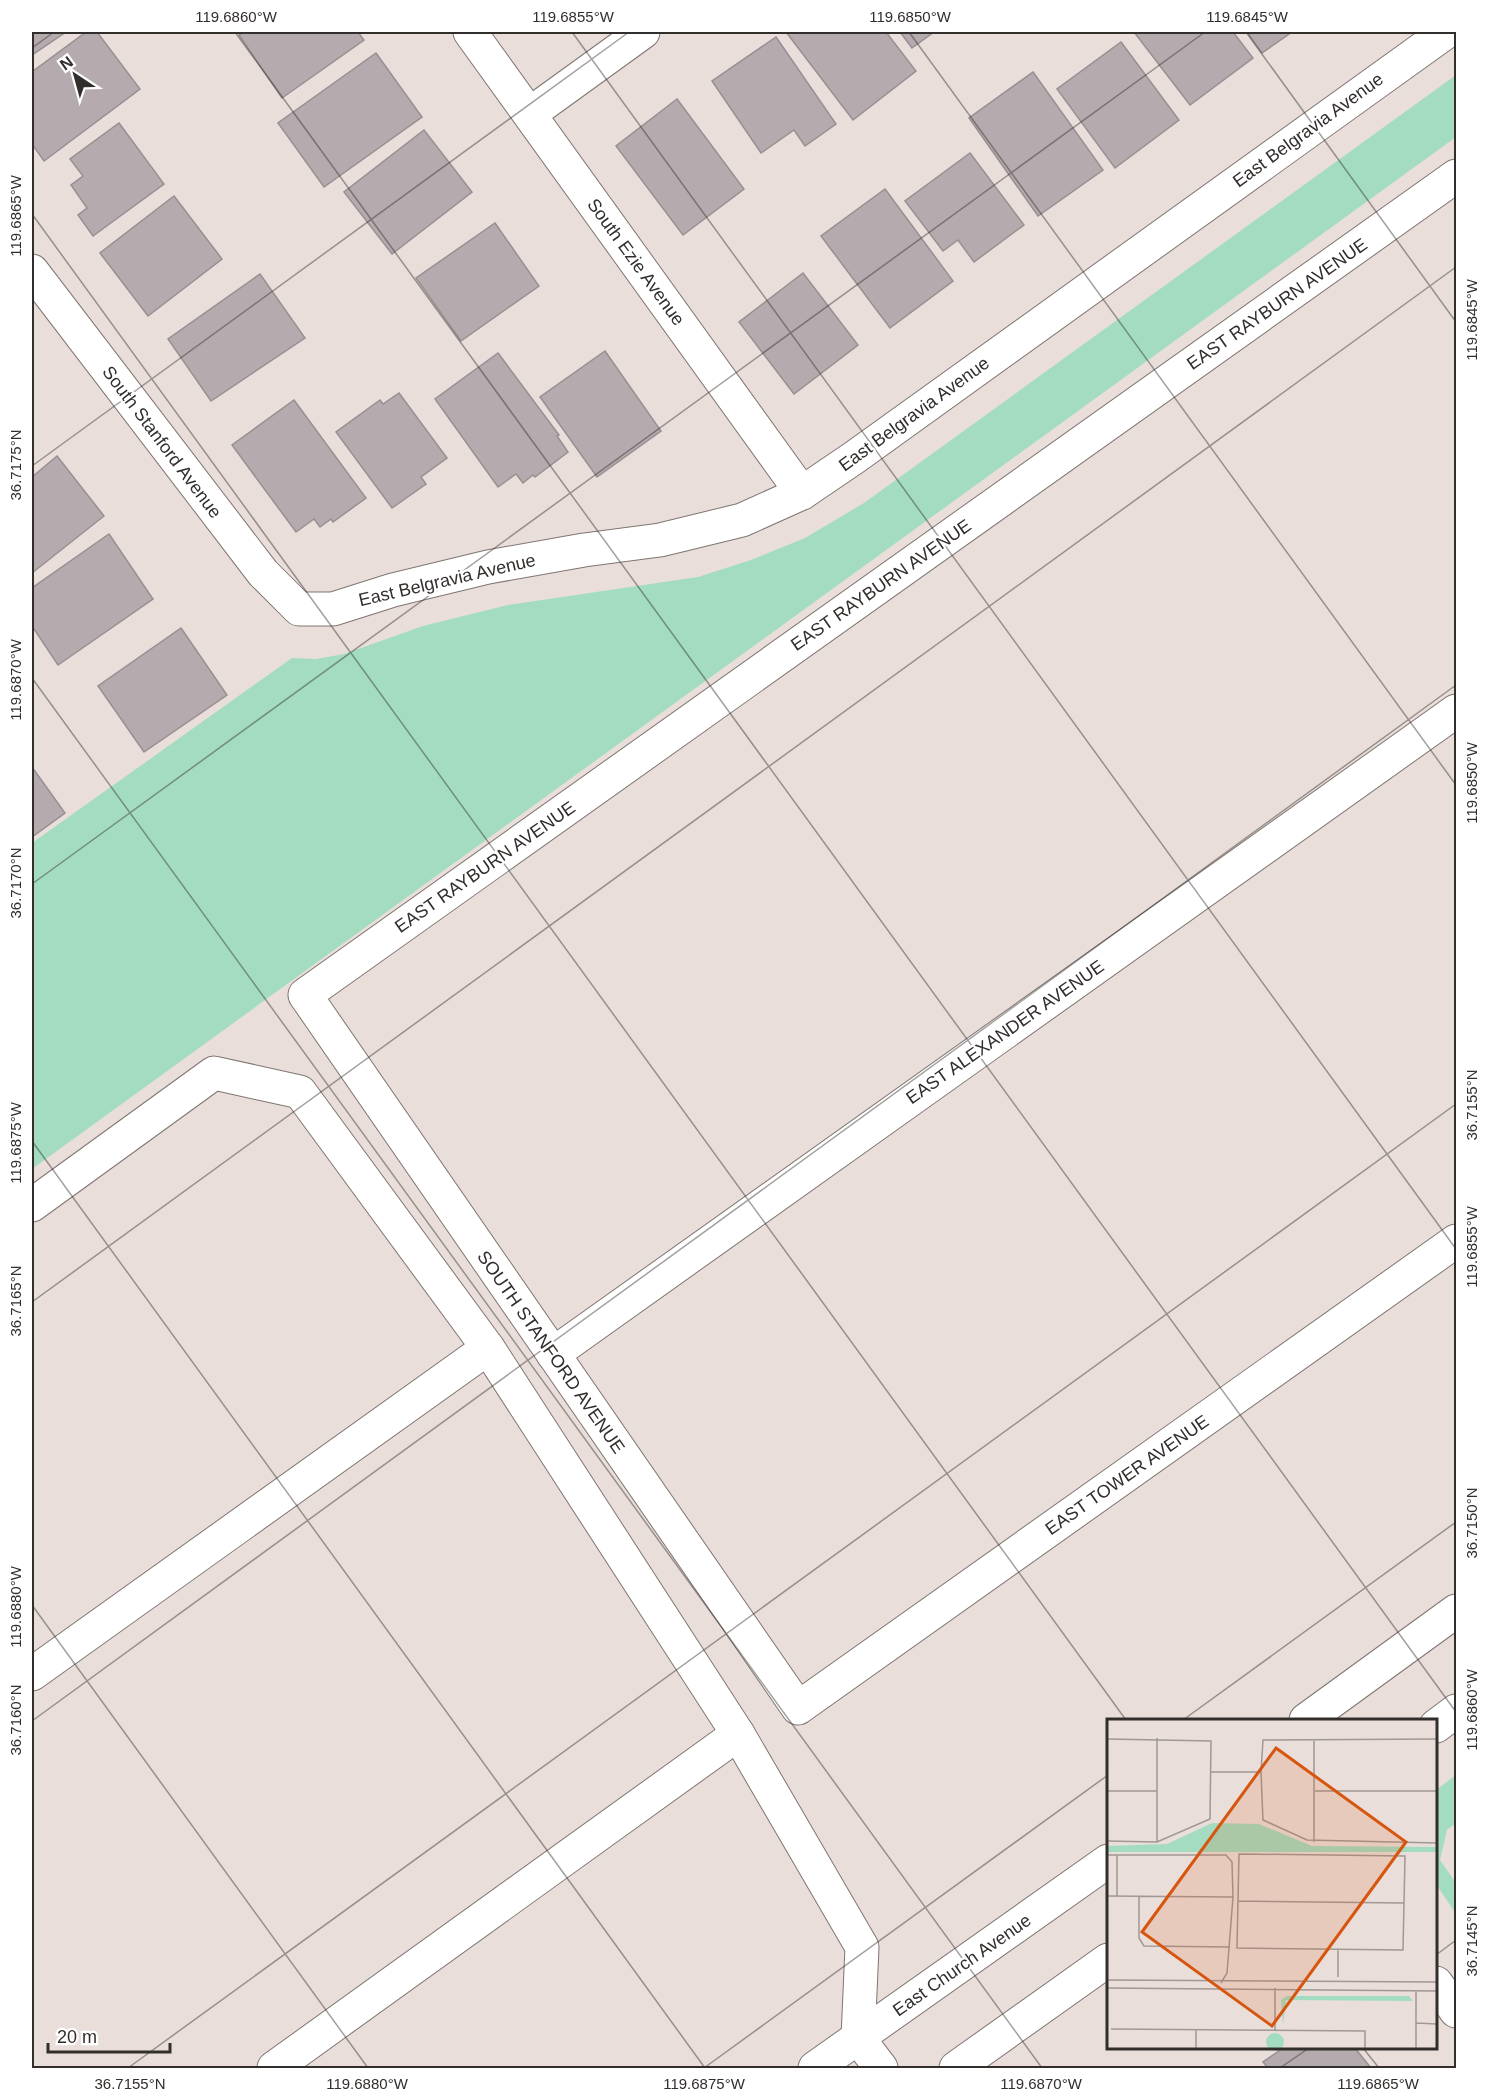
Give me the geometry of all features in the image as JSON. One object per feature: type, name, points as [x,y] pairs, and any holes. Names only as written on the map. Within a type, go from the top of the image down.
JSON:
[{"type":"street","name":"South Ezie Avenue","points":[[470,32],[531,113],[801,493]]},
{"type":"street","points":[[531,113],[643,32]]},
{"type":"street","name":"East Belgravia Avenue","points":[[299,609],[333,609],[393,590],[489,567],[584,550],[660,540],[741,520],[801,493],[855,458],[1446,32]]},
{"type":"street","name":"EAST RAYBURN AVENUE","points":[[305,995],[1456,176]]},
{"type":"street","name":"South Stanford Avenue","points":[[32,271],[262,573],[299,609]]},
{"type":"street","name":"EAST ALEXANDER AVENUE","points":[[553,1354],[1456,711]]},
{"type":"street","name":"SOUTH STANFORD AVENUE","points":[[305,995],[798,1708]]},
{"type":"street","points":[[32,1205],[214,1073],[300,1092],[489,1348],[738,1734],[862,1947],[858,2037],[881,2068]]},
{"type":"street","name":"EAST TOWER AVENUE","points":[[798,1708],[1456,1241]]},
{"type":"street","points":[[32,1674],[489,1348]]},
{"type":"street","points":[[1307,1719],[1456,1611]]},
{"type":"street","points":[[1437,1725],[1456,1711]]},
{"type":"street","points":[[274,2068],[738,1734]]},
{"type":"street","name":"East Church Avenue","points":[[816,2068],[1107,1862]]},
{"type":"street","points":[[956,2068],[1107,1961]]},
{"type":"street","points":[[1437,1984],[1456,2011]]},
{"type":"green space","points":[[1456,75],[1456,137],[32,1169],[32,843],[292,658],[316,659],[344,654],[423,626],[508,605],[698,577],[751,560],[805,538],[864,503]]},
{"type":"green space","points":[[1456,1775],[1456,1823],[1447,1830],[1440,1860],[1456,1883],[1456,1914],[1437,1886],[1437,1789]]},
{"type":"building","points":[[32,32],[66,32],[32,55]]},
{"type":"building","points":[[86,32],[97,32],[140,89],[44,161],[32,144],[32,72]]},
{"type":"building","points":[[244,32],[358,32],[364,40],[282,98],[239,35]]},
{"type":"building","points":[[786,32],[886,32],[916,71],[853,120]]},
{"type":"building","points":[[900,32],[934,32],[912,48]]},
{"type":"building","points":[[1134,32],[1233,32],[1253,58],[1190,105]]},
{"type":"building","points":[[1247,32],[1292,32],[1262,53]]},
{"type":"building","points":[[776,37],[836,124],[805,146],[794,130],[761,153],[712,81]]},
{"type":"building","points":[[1121,42],[1179,120],[1115,168],[1057,89]]},
{"type":"building","points":[[376,53],[422,117],[324,187],[278,123]]},
{"type":"building","points":[[1033,72],[1103,170],[1038,216],[969,118]]},
{"type":"building","points":[[677,99],[744,189],[683,235],[616,146]]},
{"type":"building","points":[[119,123],[164,184],[93,236],[78,215],[87,208],[71,185],[83,176],[70,159]]},
{"type":"building","points":[[424,130],[472,192],[392,254],[344,192]]},
{"type":"building","points":[[970,153],[1024,225],[974,262],[958,240],[943,251],[905,201]]},
{"type":"building","points":[[885,189],[953,281],[890,328],[821,236]]},
{"type":"building","points":[[174,196],[222,259],[148,316],[100,253]]},
{"type":"building","points":[[495,223],[539,286],[461,341],[416,278]]},
{"type":"building","points":[[803,273],[858,345],[794,394],[739,322]]},
{"type":"building","points":[[260,274],[305,338],[211,401],[168,339]]},
{"type":"building","points":[[605,351],[661,431],[597,477],[540,397]]},
{"type":"building","points":[[498,353],[559,435],[557,436],[568,452],[535,477],[533,475],[523,483],[516,474],[498,487],[435,399]]},
{"type":"building","points":[[399,393],[447,458],[421,477],[426,484],[392,508],[336,432],[380,400],[383,404]]},
{"type":"building","points":[[294,400],[366,498],[333,522],[331,519],[320,527],[314,519],[296,532],[232,445]]},
{"type":"building","points":[[57,456],[104,516],[32,573],[32,477]]},
{"type":"building","points":[[109,534],[153,599],[58,665],[32,626],[32,588]]},
{"type":"building","points":[[181,628],[227,695],[144,752],[98,686]]},
{"type":"building","points":[[32,767],[65,813],[32,837]]},
{"type":"building","points":[[1282,2049],[1356,2049],[1371,2068],[1268,2068],[1263,2062]]}]
